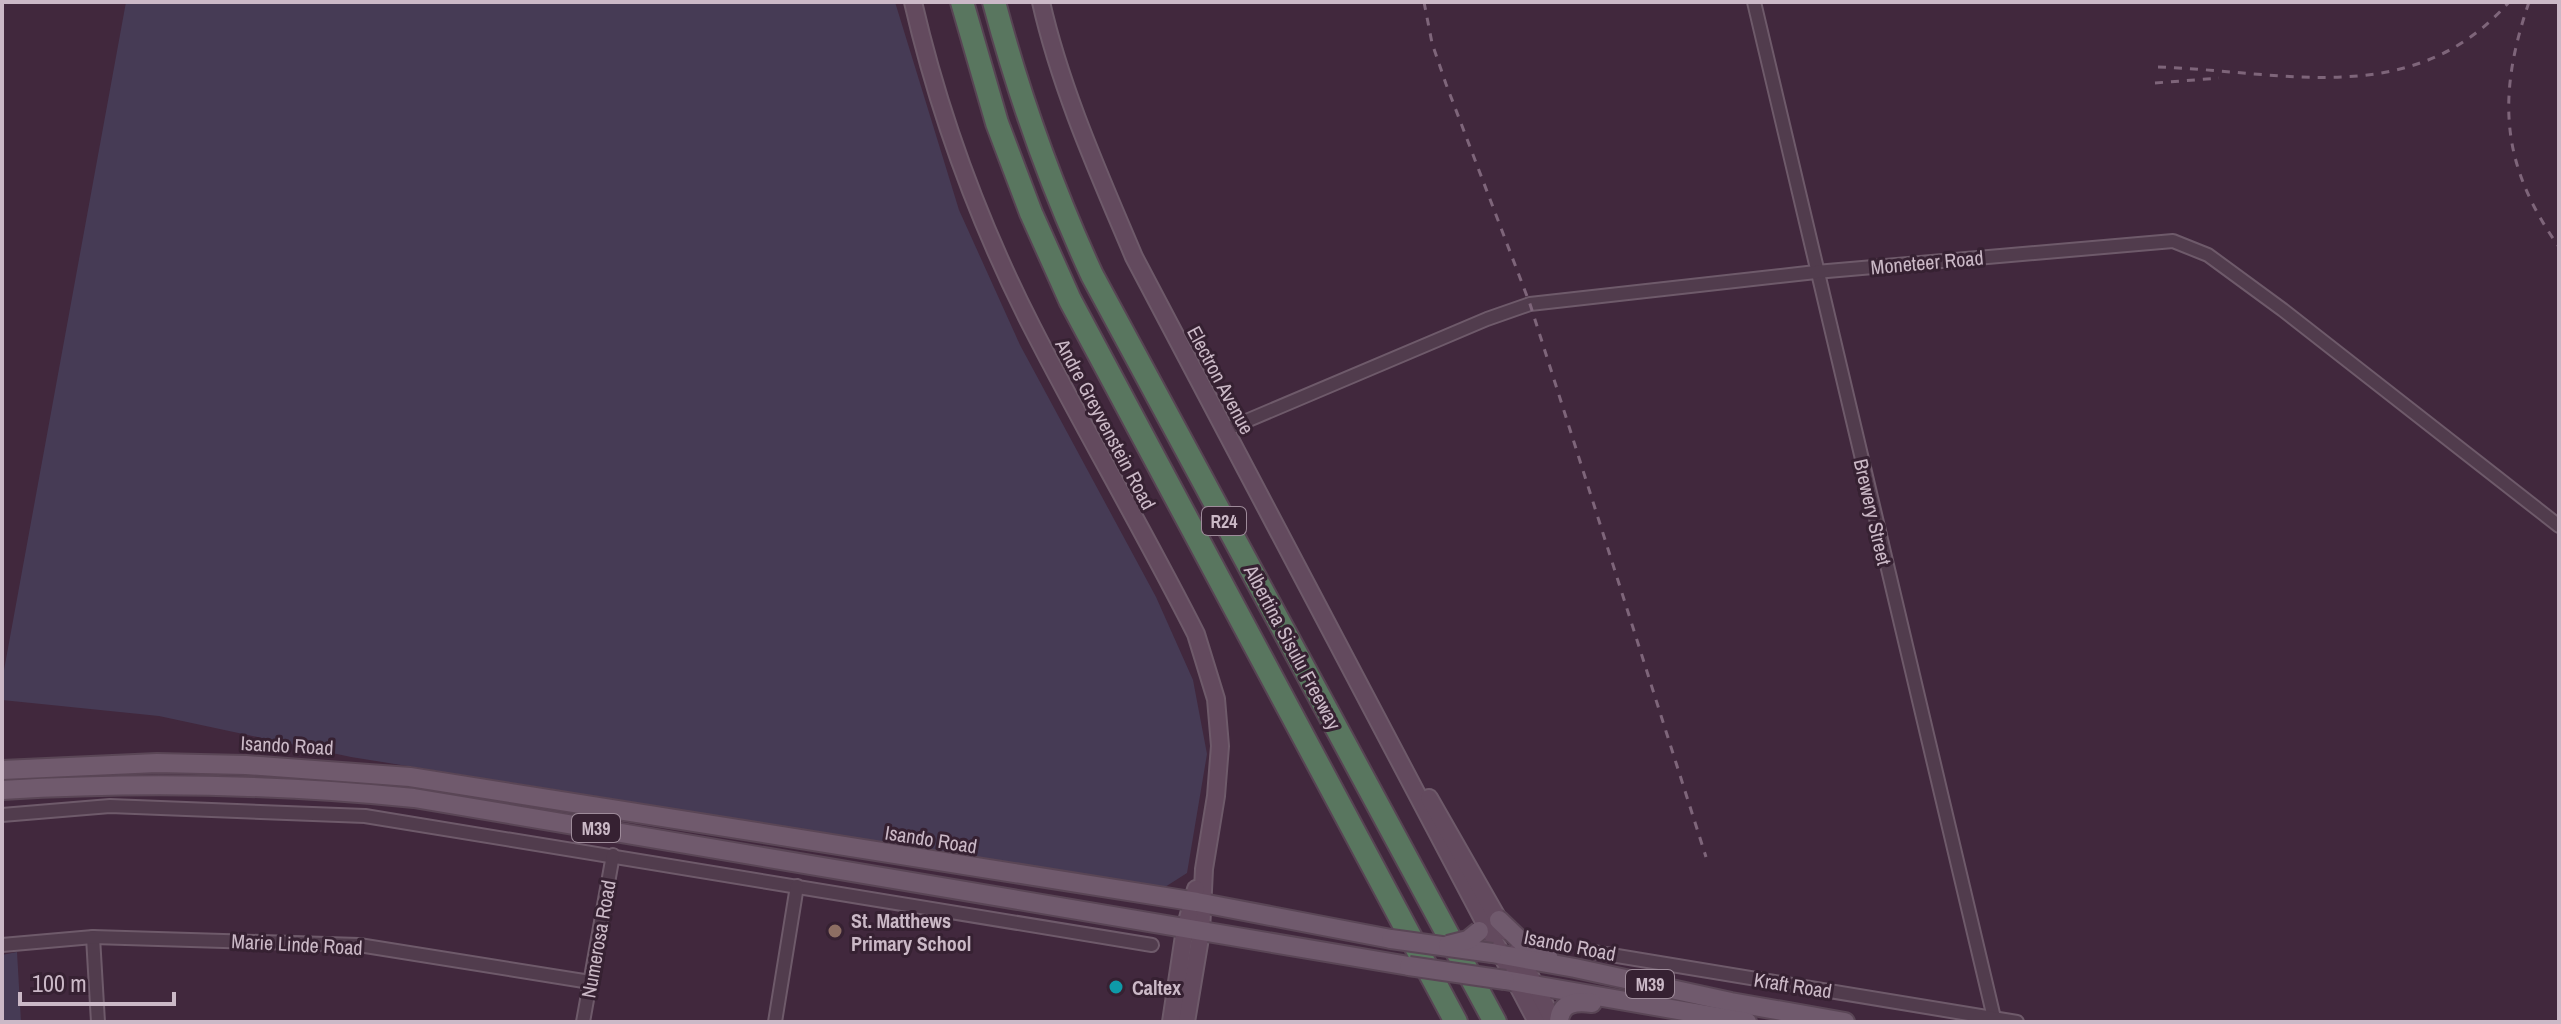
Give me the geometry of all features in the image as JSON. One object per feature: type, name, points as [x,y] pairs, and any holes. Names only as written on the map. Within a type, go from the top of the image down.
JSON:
[{"type":"highway","name":"Albertina Sisulu Freeway","points":[[962,2],[997,123],[1031,213],[1070,300],[1456,1022]]},
{"type":"highway","name":"Albertina Sisulu Freeway","points":[[994,2],[1025,111],[1067,222],[1092,275],[1495,1022]]},
{"type":"main road","name":"Andre Greyvenstein Road","points":[[913,2],[953,140],[996,250],[1032,326],[1180,603],[1206,660],[1216,699],[1220,746],[1216,796],[1193,931]]},
{"type":"main road","name":"Electron Avenue","points":[[1041,2],[1096,168],[1134,257],[1402,762],[1418,779],[1537,1022]]},
{"type":"main road","name":"Isando Road","points":[[2,770],[157,763],[246,765],[410,777],[1504,955],[1845,1022]]},
{"type":"main road","name":"M39","points":[[2,790],[206,784],[323,789],[414,798],[1747,1022]]},
{"type":"main road","points":[[1442,946],[1468,940],[1488,924],[1575,968]]},
{"type":"main road","points":[[1171,1022],[1193,931]]},
{"type":"main road","points":[[1186,1022],[1193,931]]},
{"type":"main road","name":"Electron Avenue","points":[[1518,983],[1556,1022]]},
{"type":"main road","points":[[1556,1022],[1561,1010],[1572,1002],[1613,1006],[1622,1001]]},
{"type":"street","name":"Brewery Street","points":[[1754,2],[1994,1020]]},
{"type":"street","name":"Moneteer Road","points":[[1225,430],[1487,319],[1530,304],[1816,272],[2158,241],[2184,243],[2208,255],[2559,526]]},
{"type":"street","points":[[2,815],[110,806],[365,816],[1152,945]]},
{"type":"street","name":"Numerosa Road","points":[[583,1022],[613,855]]},
{"type":"street","points":[[775,1022],[797,886]]},
{"type":"street","points":[[93,937],[98,1022]]},
{"type":"street","name":"Marie Linde Road","points":[[2,945],[93,937],[359,945],[590,982]]},
{"type":"street","name":"Kraft Road","points":[[1593,952],[1994,1020]]},
{"type":"street","points":[[1994,1020],[2017,1022]]},
{"type":"shaded area","points":[[126,2],[895,2],[959,210],[1020,345],[1156,597],[1193,680],[1207,754],[1187,873],[1165,887],[351,757],[159,716],[2,700],[2,681]]},
{"type":"shaded area","points":[[17,952],[21,1022],[2,1022],[2,955]]},
{"type":"railway","points":[[1424,2],[1432,43],[1446,84],[1530,304],[1706,857]]},
{"type":"railway","points":[[2158,67],[2299,77],[2345,77],[2389,72],[2431,59],[2472,36],[2509,2]]},
{"type":"railway","points":[[2529,2],[2512,68],[2510,129],[2515,158],[2525,187],[2559,247]]},
{"type":"railway","points":[[2155,83],[2219,78]]},
{"type":"place","name":"St. Matthews Primary School","points":[[835,931]]},
{"type":"place","name":"Caltex","points":[[1116,987]]}]
